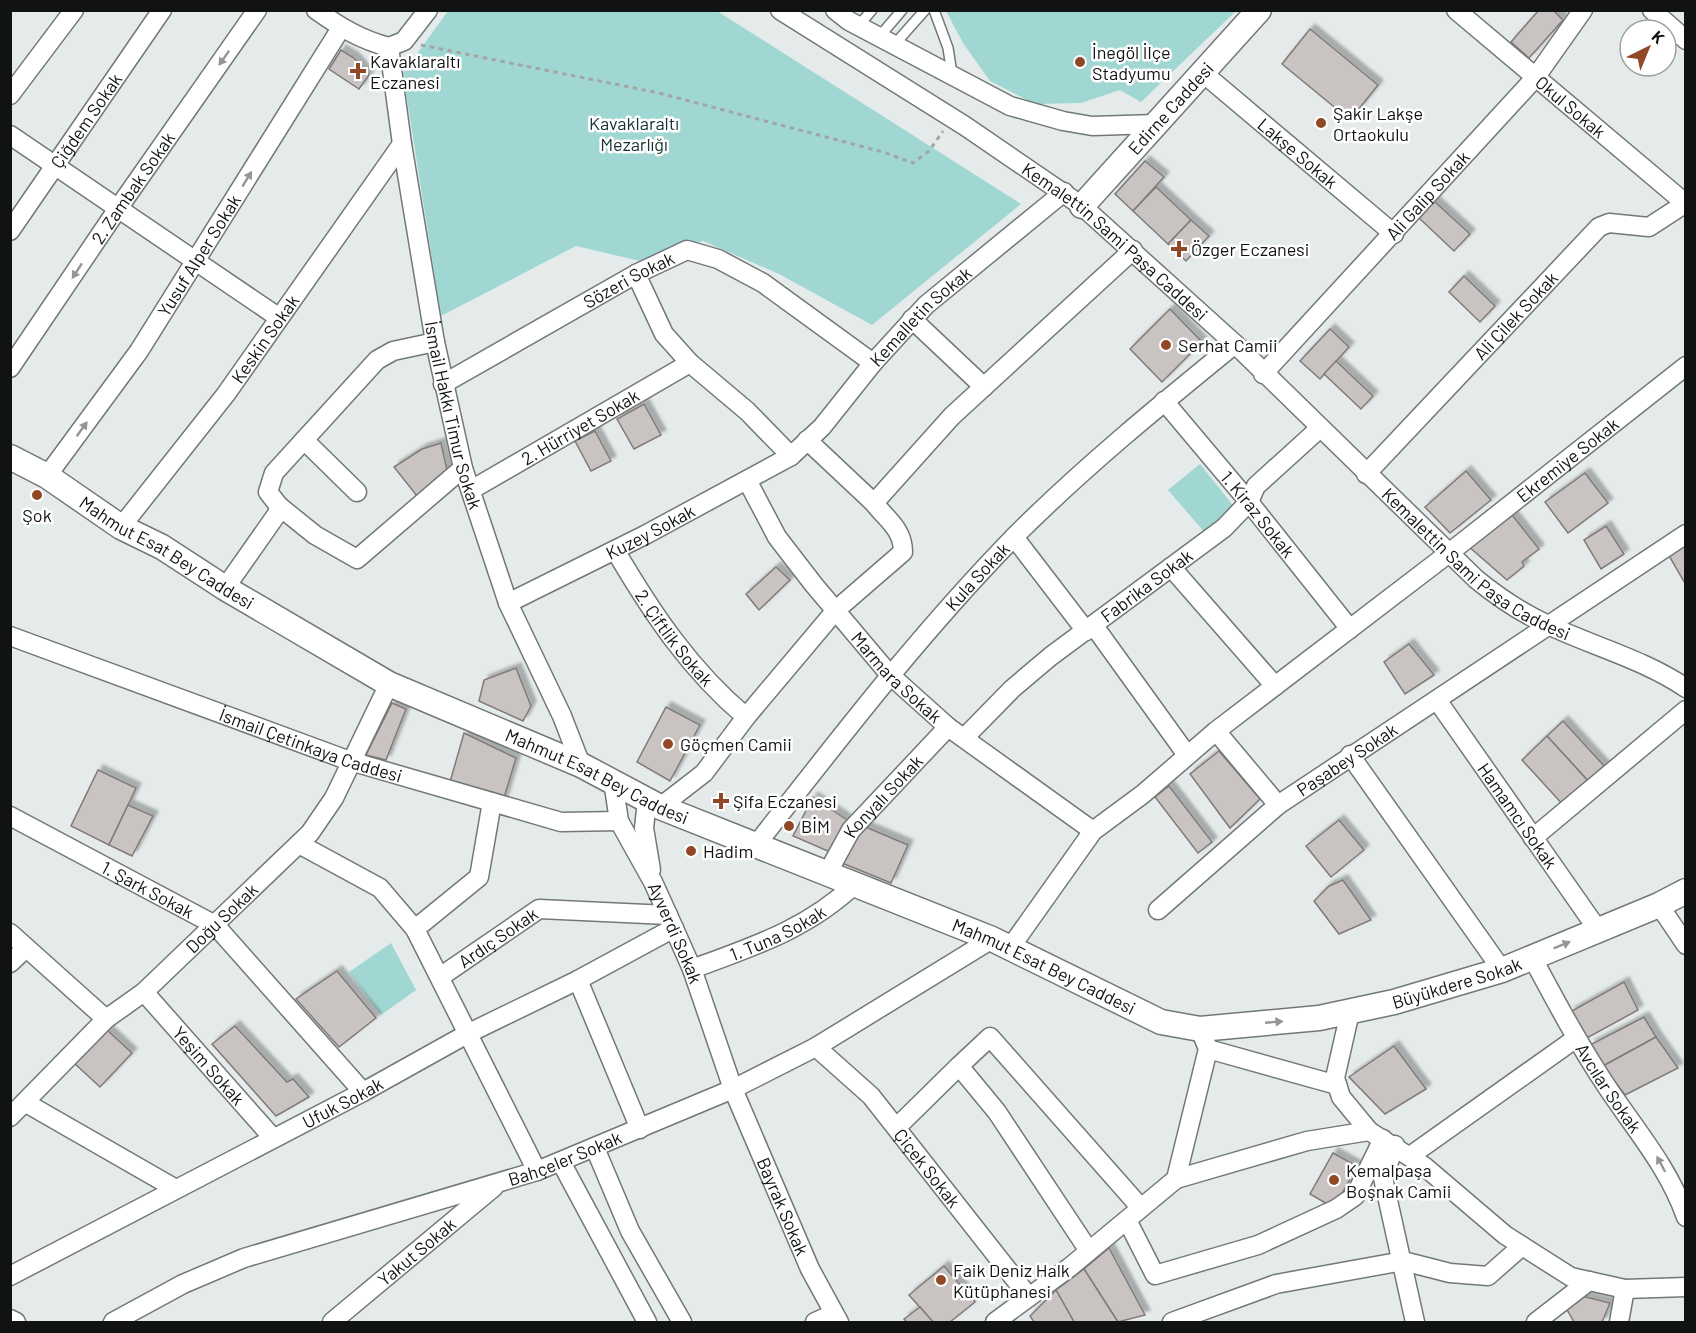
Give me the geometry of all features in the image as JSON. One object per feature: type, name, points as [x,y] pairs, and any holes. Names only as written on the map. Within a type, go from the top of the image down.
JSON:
[{"type":"street","points":[[10,95],[74,10]]},
{"type":"street","name":"Çiğdem Sokak","points":[[10,231],[162,10]]},
{"type":"street","name":"2. Zambak Sokak","points":[[10,369],[117,210],[257,10]]},
{"type":"street","points":[[316,10],[341,28],[369,42],[396,44],[428,10]]},
{"type":"street","name":"Kemalettin Sami Paşa Caddesi","points":[[780,10],[952,118],[1073,199],[1133,250],[1235,344],[1366,474],[1449,553],[1506,603],[1547,625],[1666,675],[1686,688]]},
{"type":"street","name":"Edirne Caddesi","points":[[1073,199],[1157,124],[1259,10]]},
{"type":"street","name":"Okul Sokak","points":[[1456,10],[1685,203]]},
{"type":"street","name":"Ali Galip Sokak","points":[[1263,374],[1535,78],[1583,10]]},
{"type":"street","points":[[1652,10],[1686,40]]},
{"type":"street","points":[[840,12],[858,26],[1010,106],[1063,121],[1092,126],[1157,124]]},
{"type":"street","name":"Yusuf Alper Sokak","points":[[47,476],[139,351],[341,28]]},
{"type":"street","name":"İsmail Hakkı Timur Sokak","points":[[396,44],[402,144],[435,342],[463,468],[508,603],[562,716],[581,765]]},
{"type":"street","name":"Lakşe Sokak","points":[[1203,73],[1394,234]]},
{"type":"street","points":[[10,135],[278,318]]},
{"type":"street","name":"Keskin Sokak","points":[[121,527],[226,394],[402,144]]},
{"type":"street","name":"Kemalletin Sokak","points":[[791,456],[822,427],[912,319],[1073,199]]},
{"type":"street","name":"Ali Çilek Sokak","points":[[1366,474],[1599,227],[1609,223],[1649,227],[1685,203]]},
{"type":"street","name":"Sözeri Sokak","points":[[443,384],[636,273],[687,250],[704,253],[763,283],[873,363]]},
{"type":"street","points":[[874,503],[924,445],[1133,250]]},
{"type":"street","points":[[636,273],[664,334],[690,363],[747,411],[791,456]]},
{"type":"street","points":[[912,319],[984,387]]},
{"type":"street","points":[[435,342],[393,351],[376,360],[274,473],[268,492],[279,506],[315,535],[357,558],[463,468]]},
{"type":"street","name":"Kula Sokak","points":[[756,845],[890,675],[1014,537],[1059,492],[1164,401],[1235,344]]},
{"type":"street","name":"2. Hürriyet Sokak","points":[[471,490],[690,363]]},
{"type":"street","name":"Ekremiye Sokak","points":[[1001,943],[1093,831],[1143,794],[1216,731],[1683,374]]},
{"type":"street","name":"1. Kiraz Sokak","points":[[1164,401],[1350,628]]},
{"type":"street","name":"Fabrika Sokak","points":[[965,738],[1012,689],[1224,528],[1249,502],[1256,486],[1320,428]]},
{"type":"street","points":[[304,440],[357,492]]},
{"type":"street","points":[[653,882],[644,828],[653,804],[704,773],[746,717],[836,610],[903,552],[903,540],[899,531],[874,503],[807,440]]},
{"type":"street","name":"Kuzey Sokak","points":[[508,603],[615,550],[791,456]]},
{"type":"street","name":"Mahmut Esat Bey Caddesi","points":[[10,457],[47,476],[121,527],[162,546],[225,588],[389,684],[581,765],[653,804],[1001,943],[1161,1022],[1208,1035]]},
{"type":"street","name":"Marmara Sokak","points":[[747,480],[777,537],[890,675],[948,727],[1093,831]]},
{"type":"street","points":[[225,588],[277,514],[279,506]]},
{"type":"street","name":"Paşabey Sokak","points":[[1158,910],[1278,805],[1350,755],[1437,700],[1686,534]]},
{"type":"street","points":[[1014,537],[1090,628],[1187,755]]},
{"type":"street","name":"2. Çiftlik Sokak","points":[[615,550],[659,623],[717,693],[746,717]]},
{"type":"street","points":[[1171,567],[1275,686]]},
{"type":"street","name":"İsmail Çetinkaya Caddesi","points":[[10,636],[350,761],[561,822],[619,821]]},
{"type":"street","name":"Doğu Sokak","points":[[10,1117],[106,1018],[144,992],[310,833],[334,798],[389,684]]},
{"type":"street","name":"Hamamcı Sokak","points":[[1437,700],[1598,930]]},
{"type":"street","points":[[1533,838],[1686,710]]},
{"type":"street","name":"Konyalı Sokak","points":[[828,872],[851,830],[948,727]]},
{"type":"street","points":[[1216,731],[1278,805]]},
{"type":"street","points":[[1350,755],[1502,970]]},
{"type":"street","name":"Ayverdi Sokak","points":[[614,782],[619,821],[653,882],[692,969],[733,1089]]},
{"type":"street","points":[[415,929],[479,877],[492,802]]},
{"type":"street","name":"1. Şark Sokak","points":[[10,816],[215,925],[363,1092]]},
{"type":"street","points":[[299,844],[380,888],[415,929],[537,1171]]},
{"type":"street","name":"1. Tuna Sokak","points":[[692,969],[776,938],[832,906],[855,884]]},
{"type":"street","name":"Büyükdere Sokak","points":[[1208,1035],[1350,1012],[1394,1002],[1502,970],[1659,905],[1686,891]]},
{"type":"street","points":[[1659,905],[1686,945]]},
{"type":"street","name":"Ardıç Sokak","points":[[440,977],[538,909],[671,922]]},
{"type":"street","name":"Ufuk Sokak","points":[[10,1276],[363,1092],[467,1034],[578,980],[671,922]]},
{"type":"street","points":[[10,933],[106,1018]]},
{"type":"street","name":"Bahçeler Sokak","points":[[113,1323],[183,1284],[244,1258],[537,1171],[640,1129],[733,1089],[816,1047],[1001,943]]},
{"type":"street","points":[[10,963],[26,948]]},
{"type":"street","name":"Avcılar Sokak","points":[[1532,957],[1575,1039],[1655,1152],[1678,1196],[1686,1217]]},
{"type":"street","points":[[578,980],[640,1129]]},
{"type":"street","name":"Yeşim Sokak","points":[[144,992],[273,1138]]},
{"type":"street","points":[[1350,1012],[1339,1052],[1335,1078],[1341,1097],[1382,1138],[1410,1156],[1505,1235],[1571,1277],[1625,1289],[1686,1287]]},
{"type":"street","points":[[1176,1179],[1208,1035],[1337,1085]]},
{"type":"street","points":[[897,1127],[990,1037],[1141,1208]]},
{"type":"street","points":[[1410,1156],[1575,1039]]},
{"type":"street","name":"Çiçek Sokak","points":[[816,1047],[871,1096],[1029,1297]]},
{"type":"street","points":[[959,1066],[997,1112],[1089,1251]]},
{"type":"street","name":"Bayrak Sokak","points":[[733,1089],[810,1269],[836,1318]]},
{"type":"street","points":[[26,1103],[176,1189]]},
{"type":"street","points":[[996,1322],[1089,1251],[1176,1179],[1307,1141],[1382,1138]]},
{"type":"street","points":[[1126,1220],[1155,1275],[1258,1245],[1336,1209],[1355,1196],[1382,1138]]},
{"type":"street","points":[[1382,1138],[1383,1178],[1415,1323]]},
{"type":"street","points":[[595,1148],[630,1231],[678,1318],[659,1323]]},
{"type":"street","points":[[561,1162],[647,1323]]},
{"type":"street","name":"Yakut Sokak","points":[[332,1323],[499,1182]]},
{"type":"street","points":[[1172,1323],[1276,1284],[1403,1262],[1450,1273],[1488,1276],[1522,1246]]},
{"type":"street","points":[[1536,1323],[1589,1281]]},
{"type":"street","points":[[1619,1323],[1625,1289]]},
{"type":"street","points":[[815,1323],[836,1318]]},
{"type":"street","points":[[10,1319],[16,1323]]},
{"type":"lane","points":[[858,26],[872,10]]},
{"type":"lane","points":[[887,41],[902,10]]},
{"type":"lane","points":[[887,41],[925,10]]},
{"type":"lane","points":[[934,10],[948,48],[952,75]]},
{"type":"path","points":[[396,44],[659,93],[883,152],[913,163],[929,152],[952,118]]},
{"type":"green space","name":"Kavaklaraltı Mezarlığı","points":[[448,11],[717,11],[1021,204],[872,325],[779,274],[703,241],[640,261],[576,246],[441,316],[403,73]]},
{"type":"green space","name":"İnegöl İlçe Stadyumu","points":[[946,11],[1236,11],[1141,102],[1120,90],[1081,103],[1035,104],[990,81],[963,43]]},
{"type":"green space","points":[[1200,464],[1235,508],[1206,534],[1168,490]]},
{"type":"green space","points":[[391,943],[416,990],[381,1015],[349,972]]},
{"type":"building","points":[[1539,10],[1553,10],[1563,20],[1529,58],[1511,42]]},
{"type":"building","points":[[1310,29],[1378,85],[1350,120],[1282,64]]},
{"type":"building","points":[[341,50],[354,58],[369,75],[359,89],[329,69]]},
{"type":"building","points":[[1145,161],[1164,177],[1133,211],[1115,194]]},
{"type":"building","points":[[1156,187],[1191,220],[1168,244],[1133,211]]},
{"type":"building","points":[[1434,201],[1470,234],[1454,251],[1419,218]]},
{"type":"building","points":[[1191,220],[1209,236],[1186,261],[1168,244]]},
{"type":"building","points":[[1464,276],[1495,306],[1480,322],[1449,292]]},
{"type":"building","name":"Serhat Camii","points":[[1170,309],[1202,342],[1162,382],[1130,349]]},
{"type":"building","points":[[1330,329],[1349,347],[1320,379],[1300,361]]},
{"type":"building","points":[[1336,361],[1373,396],[1361,409],[1324,374]]},
{"type":"building","points":[[644,404],[661,435],[634,449],[617,419]]},
{"type":"building","points":[[595,431],[611,461],[591,471],[575,441]]},
{"type":"building","points":[[441,443],[447,470],[417,496],[394,467],[422,449]]},
{"type":"building","points":[[1466,471],[1491,500],[1450,533],[1425,507]]},
{"type":"building","points":[[1585,473],[1608,503],[1568,533],[1545,502]]},
{"type":"building","points":[[1509,511],[1539,549],[1522,562],[1524,566],[1507,580],[1467,545]]},
{"type":"building","points":[[1606,526],[1624,554],[1601,569],[1584,540]]},
{"type":"building","points":[[1686,545],[1686,585],[1668,554]]},
{"type":"building","points":[[776,567],[790,580],[759,610],[746,594]]},
{"type":"building","points":[[1409,644],[1434,675],[1405,694],[1384,662]]},
{"type":"building","points":[[516,668],[531,706],[523,721],[479,701],[484,680]]},
{"type":"building","points":[[392,703],[406,709],[386,760],[366,755]]},
{"type":"building","name":"Göçmen Camii","points":[[666,707],[700,725],[670,781],[637,762]]},
{"type":"building","points":[[1563,721],[1606,768],[1590,783],[1547,736]]},
{"type":"building","points":[[464,733],[516,758],[503,801],[450,782]]},
{"type":"building","points":[[1547,736],[1590,783],[1565,807],[1522,760]]},
{"type":"building","points":[[1219,751],[1260,799],[1230,828],[1190,774]]},
{"type":"building","points":[[98,770],[136,788],[109,845],[71,826]]},
{"type":"building","points":[[1169,786],[1212,842],[1198,853],[1155,797]]},
{"type":"building","points":[[813,797],[847,820],[830,852],[793,836]]},
{"type":"building","points":[[128,805],[153,816],[132,856],[109,845]]},
{"type":"building","points":[[1339,820],[1364,850],[1331,877],[1306,846]]},
{"type":"building","points":[[861,825],[908,845],[891,883],[842,863]]},
{"type":"building","points":[[1343,880],[1371,920],[1339,934],[1314,901],[1329,886]]},
{"type":"building","points":[[337,971],[376,1018],[339,1047],[296,999]]},
{"type":"building","points":[[1624,982],[1638,1010],[1585,1039],[1570,1012]]},
{"type":"building","points":[[1644,1017],[1656,1037],[1603,1066],[1590,1045]]},
{"type":"building","points":[[235,1026],[287,1082],[293,1079],[309,1097],[276,1116],[212,1044]]},
{"type":"building","points":[[106,1029],[132,1053],[100,1087],[74,1063]]},
{"type":"building","points":[[1656,1037],[1678,1068],[1625,1095],[1603,1066]]},
{"type":"building","points":[[1394,1046],[1426,1089],[1385,1114],[1349,1077]]},
{"type":"building","name":"Kemalpaşa Boşnak Camii","points":[[1333,1153],[1357,1166],[1334,1208],[1310,1194]]},
{"type":"building","points":[[1109,1248],[1145,1315],[1118,1322],[1084,1269]]},
{"type":"building","name":"Faik Deniz Halk Kütüphanesi","points":[[944,1266],[975,1302],[950,1322],[933,1322],[909,1295]]},
{"type":"building","points":[[1084,1269],[1118,1322],[1074,1322],[1056,1290]]},
{"type":"building","points":[[1056,1290],[1074,1322],[1034,1322],[1030,1316]]},
{"type":"building","points":[[1582,1296],[1610,1303],[1602,1322],[1574,1322],[1565,1306]]},
{"type":"building","points":[[920,1307],[933,1322],[907,1322],[904,1319]]},
{"type":"place","name":"İnegöl İlçe Stadyumu","points":[[1080,62]]},
{"type":"place","name":"Kavaklaraltı Eczanesi","points":[[358,71]]},
{"type":"place","name":"Şakir Lakşe Ortaokulu","points":[[1321,123]]},
{"type":"place","name":"Özger Eczanesi","points":[[1179,249]]},
{"type":"place","name":"Serhat Camii","points":[[1166,345]]},
{"type":"place","name":"Şok","points":[[37,495]]},
{"type":"place","name":"Göçmen Camii","points":[[668,744]]},
{"type":"place","name":"Şifa Eczanesi","points":[[721,801]]},
{"type":"place","name":"BİM","points":[[789,826]]},
{"type":"place","name":"Hadim","points":[[691,851]]},
{"type":"place","name":"Kemalpaşa Boşnak Camii","points":[[1334,1180]]},
{"type":"place","name":"Faik Deniz Halk Kütüphanesi","points":[[941,1280]]}]
